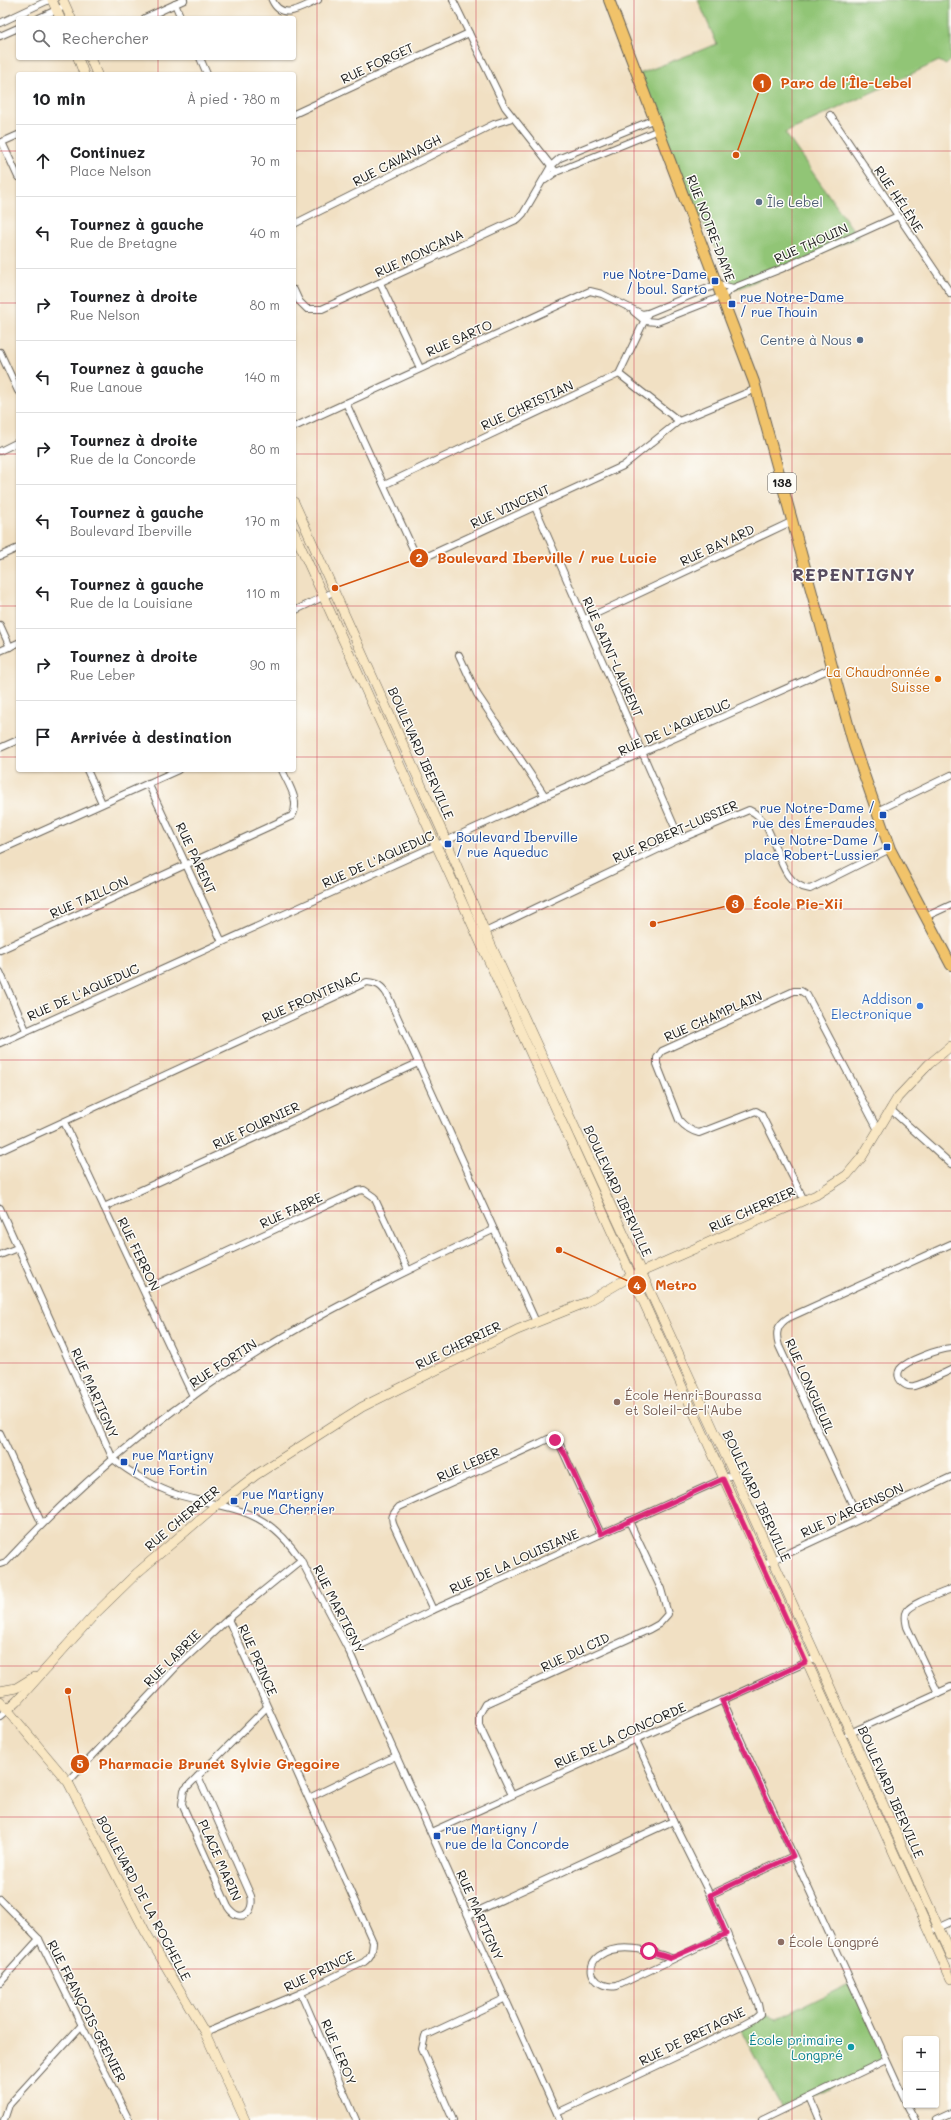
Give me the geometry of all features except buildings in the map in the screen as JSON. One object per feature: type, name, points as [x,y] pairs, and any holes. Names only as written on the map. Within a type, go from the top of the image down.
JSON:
[{"type":"main road","name":"RUE NOTRE-DAME","points":[[609,0],[723,296],[756,389],[854,746],[890,849],[951,965]]},
{"type":"street","points":[[0,23],[50,0],[69,16]]},
{"type":"street","points":[[149,16],[184,0]]},
{"type":"street","points":[[272,0],[274,6],[281,12],[291,13],[318,0]]},
{"type":"street","points":[[453,0],[512,118],[556,172]]},
{"type":"street","points":[[175,4],[180,16]]},
{"type":"street","points":[[44,16],[61,8]]},
{"type":"street","points":[[0,36],[16,29]]},
{"type":"street","name":"RUE FORGET","points":[[296,113],[469,33]]},
{"type":"street","points":[[79,60],[83,72]]},
{"type":"street","points":[[91,60],[96,72]]},
{"type":"street","points":[[201,60],[206,72]]},
{"type":"street","name":"RUE HÉLÈNE","points":[[830,115],[951,294]]},
{"type":"street","name":"RUE CAVANAGH","points":[[296,223],[494,124],[512,118]]},
{"type":"street","name":"RUE MONCANA","points":[[296,294],[299,301],[307,309],[322,309],[518,219],[523,214],[551,166],[560,158],[655,119]]},
{"type":"street","name":"RUE MONCANA","points":[[543,180],[556,172],[660,130]]},
{"type":"street","points":[[16,136],[1,143],[16,173]]},
{"type":"street","name":"RUE THOUIN","points":[[723,296],[733,288],[781,269],[898,216]]},
{"type":"street","points":[[380,283],[420,368]]},
{"type":"street","points":[[679,420],[619,374],[648,313],[718,284],[733,288]]},
{"type":"street","name":"RUE SARTO","points":[[296,426],[590,291],[602,294],[642,314],[648,313]]},
{"type":"street","points":[[644,320],[657,322],[723,296]]},
{"type":"street","name":"RUE SARTO","points":[[633,310],[644,320]]},
{"type":"street","points":[[0,352],[16,387]]},
{"type":"street","name":"RUE CHRISTIAN","points":[[384,485],[619,374]]},
{"type":"street","name":"RUE VINCENT","points":[[346,403],[414,551],[420,557],[430,555],[624,466],[679,420],[756,389]]},
{"type":"street","points":[[0,451],[16,443]]},
{"type":"street","name":"BOULEVARD IBERVILLE","points":[[296,507],[333,592],[446,840],[481,934]]},
{"type":"street","name":"RUE SAINT-LAURENT","points":[[535,507],[644,753],[680,839]]},
{"type":"street","name":"RUE BAYARD","points":[[585,619],[793,521]]},
{"type":"street","name":"BOULEVARD IBERVILLE","points":[[296,536],[436,845],[481,934],[637,1275],[734,1474],[816,1658],[846,1735],[951,1979]]},
{"type":"street","points":[[0,556],[16,549]]},
{"type":"street","points":[[296,610],[333,592]]},
{"type":"street","points":[[0,624],[10,646]]},
{"type":"street","points":[[0,651],[16,644]]},
{"type":"street","points":[[459,655],[477,694],[545,796]]},
{"type":"street","name":"RUE DE L'AQUEDUC","points":[[0,1043],[446,840],[832,668]]},
{"type":"street","points":[[0,748],[16,741]]},
{"type":"street","points":[[89,772],[102,803]]},
{"type":"street","points":[[0,850],[173,772]]},
{"type":"street","name":"RUE TAILLON","points":[[0,950],[292,816],[296,810],[296,801],[283,772]]},
{"type":"street","points":[[877,811],[951,775]]},
{"type":"street","name":"RUE PARENT","points":[[148,783],[222,942]]},
{"type":"street","name":"RUE ROBERT-LUSSIER","points":[[481,934],[680,839],[749,810],[761,818],[790,879],[800,888],[810,889],[890,849]]},
{"type":"street","points":[[925,918],[951,905]]},
{"type":"street","points":[[0,972],[26,1030]]},
{"type":"street","name":"RUE FRONTENAC","points":[[0,1152],[367,982],[381,986],[418,1063],[536,1322]]},
{"type":"street","name":"RUE CHAMPLAIN","points":[[804,1200],[761,1114],[756,1111],[699,1133],[691,1131],[684,1126],[679,1120],[656,1064],[657,1058],[662,1051],[794,991],[801,991],[807,995],[878,1130]]},
{"type":"street","name":"RUE CHERRIER","points":[[4,1713],[18,1701],[96,1613],[137,1573],[218,1504],[256,1475],[362,1407],[536,1322],[587,1302],[637,1275],[816,1195],[847,1175],[862,1157],[890,1109],[909,1084],[951,1046]]},
{"type":"street","name":"RUE FOURNIER","points":[[104,1207],[418,1063]]},
{"type":"street","points":[[890,1109],[951,1164]]},
{"type":"street","name":"RUE FERRON","points":[[64,1122],[193,1396]]},
{"type":"street","name":"RUE FABRE","points":[[144,1290],[358,1191],[364,1190],[374,1198],[408,1270]]},
{"type":"street","name":"RUE MARTIGNY","points":[[0,1208],[113,1459],[127,1470],[176,1494],[218,1504],[260,1518],[293,1548],[301,1560],[349,1651],[560,2120]]},
{"type":"street","name":"RUE FORTIN","points":[[0,1564],[6,1562],[42,1524],[113,1459],[193,1396],[280,1339],[408,1270],[493,1230]]},
{"type":"street","name":"RUE LONGUEUIL","points":[[859,1519],[779,1346],[777,1329],[781,1323],[788,1318],[951,1244]]},
{"type":"street","points":[[0,1255],[17,1248]]},
{"type":"street","name":"BOULEVARD IBERVILLE","points":[[637,1275],[723,1479],[806,1662],[846,1735],[951,1955]]},
{"type":"street","points":[[951,1348],[934,1351],[906,1364],[900,1369],[898,1376],[901,1382],[906,1386],[913,1387],[951,1370]]},
{"type":"street","points":[[0,1433],[42,1524]]},
{"type":"street","name":"RUE LEBER","points":[[433,1610],[391,1520],[393,1514],[399,1507],[540,1443],[548,1440],[555,1440],[560,1445],[601,1534]]},
{"type":"street","name":"RUE DE LA LOUISIANE","points":[[349,1651],[433,1610],[734,1474]]},
{"type":"street","name":"RUE D'ARGENSON","points":[[762,1565],[951,1477]]},
{"type":"street","name":"RUE DU CID","points":[[512,1795],[479,1725],[479,1715],[485,1704],[650,1629],[659,1624],[668,1614],[662,1589],[629,1521]]},
{"type":"street","name":"RUE LABRIE","points":[[68,1782],[177,1666],[228,1619],[301,1560]]},
{"type":"street","points":[[938,1693],[907,1627],[905,1618],[907,1611],[913,1606],[951,1589]]},
{"type":"street","name":"RUE PRINCE","points":[[205,2033],[301,1993],[364,1962],[371,1957],[373,1947],[373,1942],[228,1619]]},
{"type":"street","points":[[0,1691],[10,1690],[22,1686],[58,1656]]},
{"type":"street","name":"RUE DE LA CONCORDE","points":[[431,1832],[816,1658]]},
{"type":"street","points":[[846,1735],[951,1687]]},
{"type":"street","name":"BOULEVARD DE LA ROCHELLE","points":[[0,1701],[4,1713],[68,1782],[145,1931],[205,2033],[245,2120]]},
{"type":"street","points":[[722,1701],[903,2096]]},
{"type":"street","name":"PLACE MARIN","points":[[198,1776],[251,1896],[251,1909],[247,1914],[241,1916],[235,1915],[228,1907],[182,1804],[184,1790],[198,1776],[267,1707]]},
{"type":"street","name":"RUE DE BRETAGNE","points":[[557,2113],[739,2027],[760,2014],[758,2004],[710,1895],[673,1821],[636,1740]]},
{"type":"street","points":[[309,1798],[396,1756]]},
{"type":"street","points":[[469,1915],[673,1821]]},
{"type":"street","points":[[710,1895],[793,1856]]},
{"type":"street","name":"RUE FRANÇOIS-GRENIER","points":[[0,1899],[39,1939],[129,2120]]},
{"type":"street","points":[[930,1933],[951,1922]]},
{"type":"street","points":[[671,1958],[649,1951],[617,1949],[598,1957],[592,1967],[593,1974],[596,1981],[608,1988],[616,1986],[671,1958],[726,1934]]},
{"type":"street","points":[[0,1982],[39,1939]]},
{"type":"street","name":"RUE LEROY","points":[[301,1993],[356,2120]]},
{"type":"street","points":[[453,2120],[422,2049],[425,2036],[506,1998]]},
{"type":"street","points":[[4,2120],[9,2105],[81,2026]]},
{"type":"street","points":[[762,2120],[886,2060]]},
{"type":"street","points":[[810,2097],[820,2120]]},
{"type":"street","points":[[909,2108],[915,2120]]},
{"type":"street","points":[[936,2120],[951,2113]]},
{"type":"green space","points":[[698,0],[951,0],[951,60],[946,65],[939,61],[785,133],[858,237],[735,290],[681,176],[639,74],[717,44]]},
{"type":"green space","points":[[851,1983],[886,2060],[783,2110],[739,2027],[760,2014],[777,2019]]},
{"type":"place","name":"Parc de l'Île-Lebel","points":[[736,155]]},
{"type":"place","name":"Île Lebel","points":[[759,202]]},
{"type":"place","name":"rue Notre-Dame / boul. Sarto","points":[[715,281]]},
{"type":"place","name":"rue Notre-Dame / rue Thouin","points":[[732,304]]},
{"type":"place","name":"Centre à Nous","points":[[860,340]]},
{"type":"place","name":"Boulevard Iberville / rue Lucie","points":[[335,588]]},
{"type":"place","name":"La Chaudronnée Suisse","points":[[938,679]]},
{"type":"place","name":"rue Notre-Dame / rue des Émeraudes","points":[[883,815]]},
{"type":"place","name":"Boulevard Iberville / rue Aqueduc","points":[[448,844]]},
{"type":"place","name":"rue Notre-Dame / place Robert-Lussier","points":[[887,847]]},
{"type":"place","name":"École Pie-Xii","points":[[653,924]]},
{"type":"place","name":"Addison Electronique","points":[[920,1006]]},
{"type":"place","name":"Metro","points":[[559,1250]]},
{"type":"place","name":"École Henri-Bourassa et Soleil-de-l'Aube","points":[[617,1402]]},
{"type":"place","name":"rue Martigny / rue Fortin","points":[[124,1462]]},
{"type":"place","name":"rue Martigny / rue Cherrier","points":[[234,1501]]},
{"type":"place","name":"Pharmacie Brunet Sylvie Gregoire","points":[[68,1691]]},
{"type":"place","name":"rue Martigny / rue de la Concorde","points":[[437,1836]]},
{"type":"place","name":"École Longpré","points":[[781,1942]]},
{"type":"place","name":"École primaire Longpré","points":[[851,2047]]},
{"type":"district","name":"REPENTIGNY","points":[[854,575]]},
{"type":"route","points":[[555,1440],[560,1445],[566,1456],[601,1534],[723,1479],[806,1662],[722,1701],[793,1856],[710,1895],[726,1934],[671,1958],[649,1951]]}]
